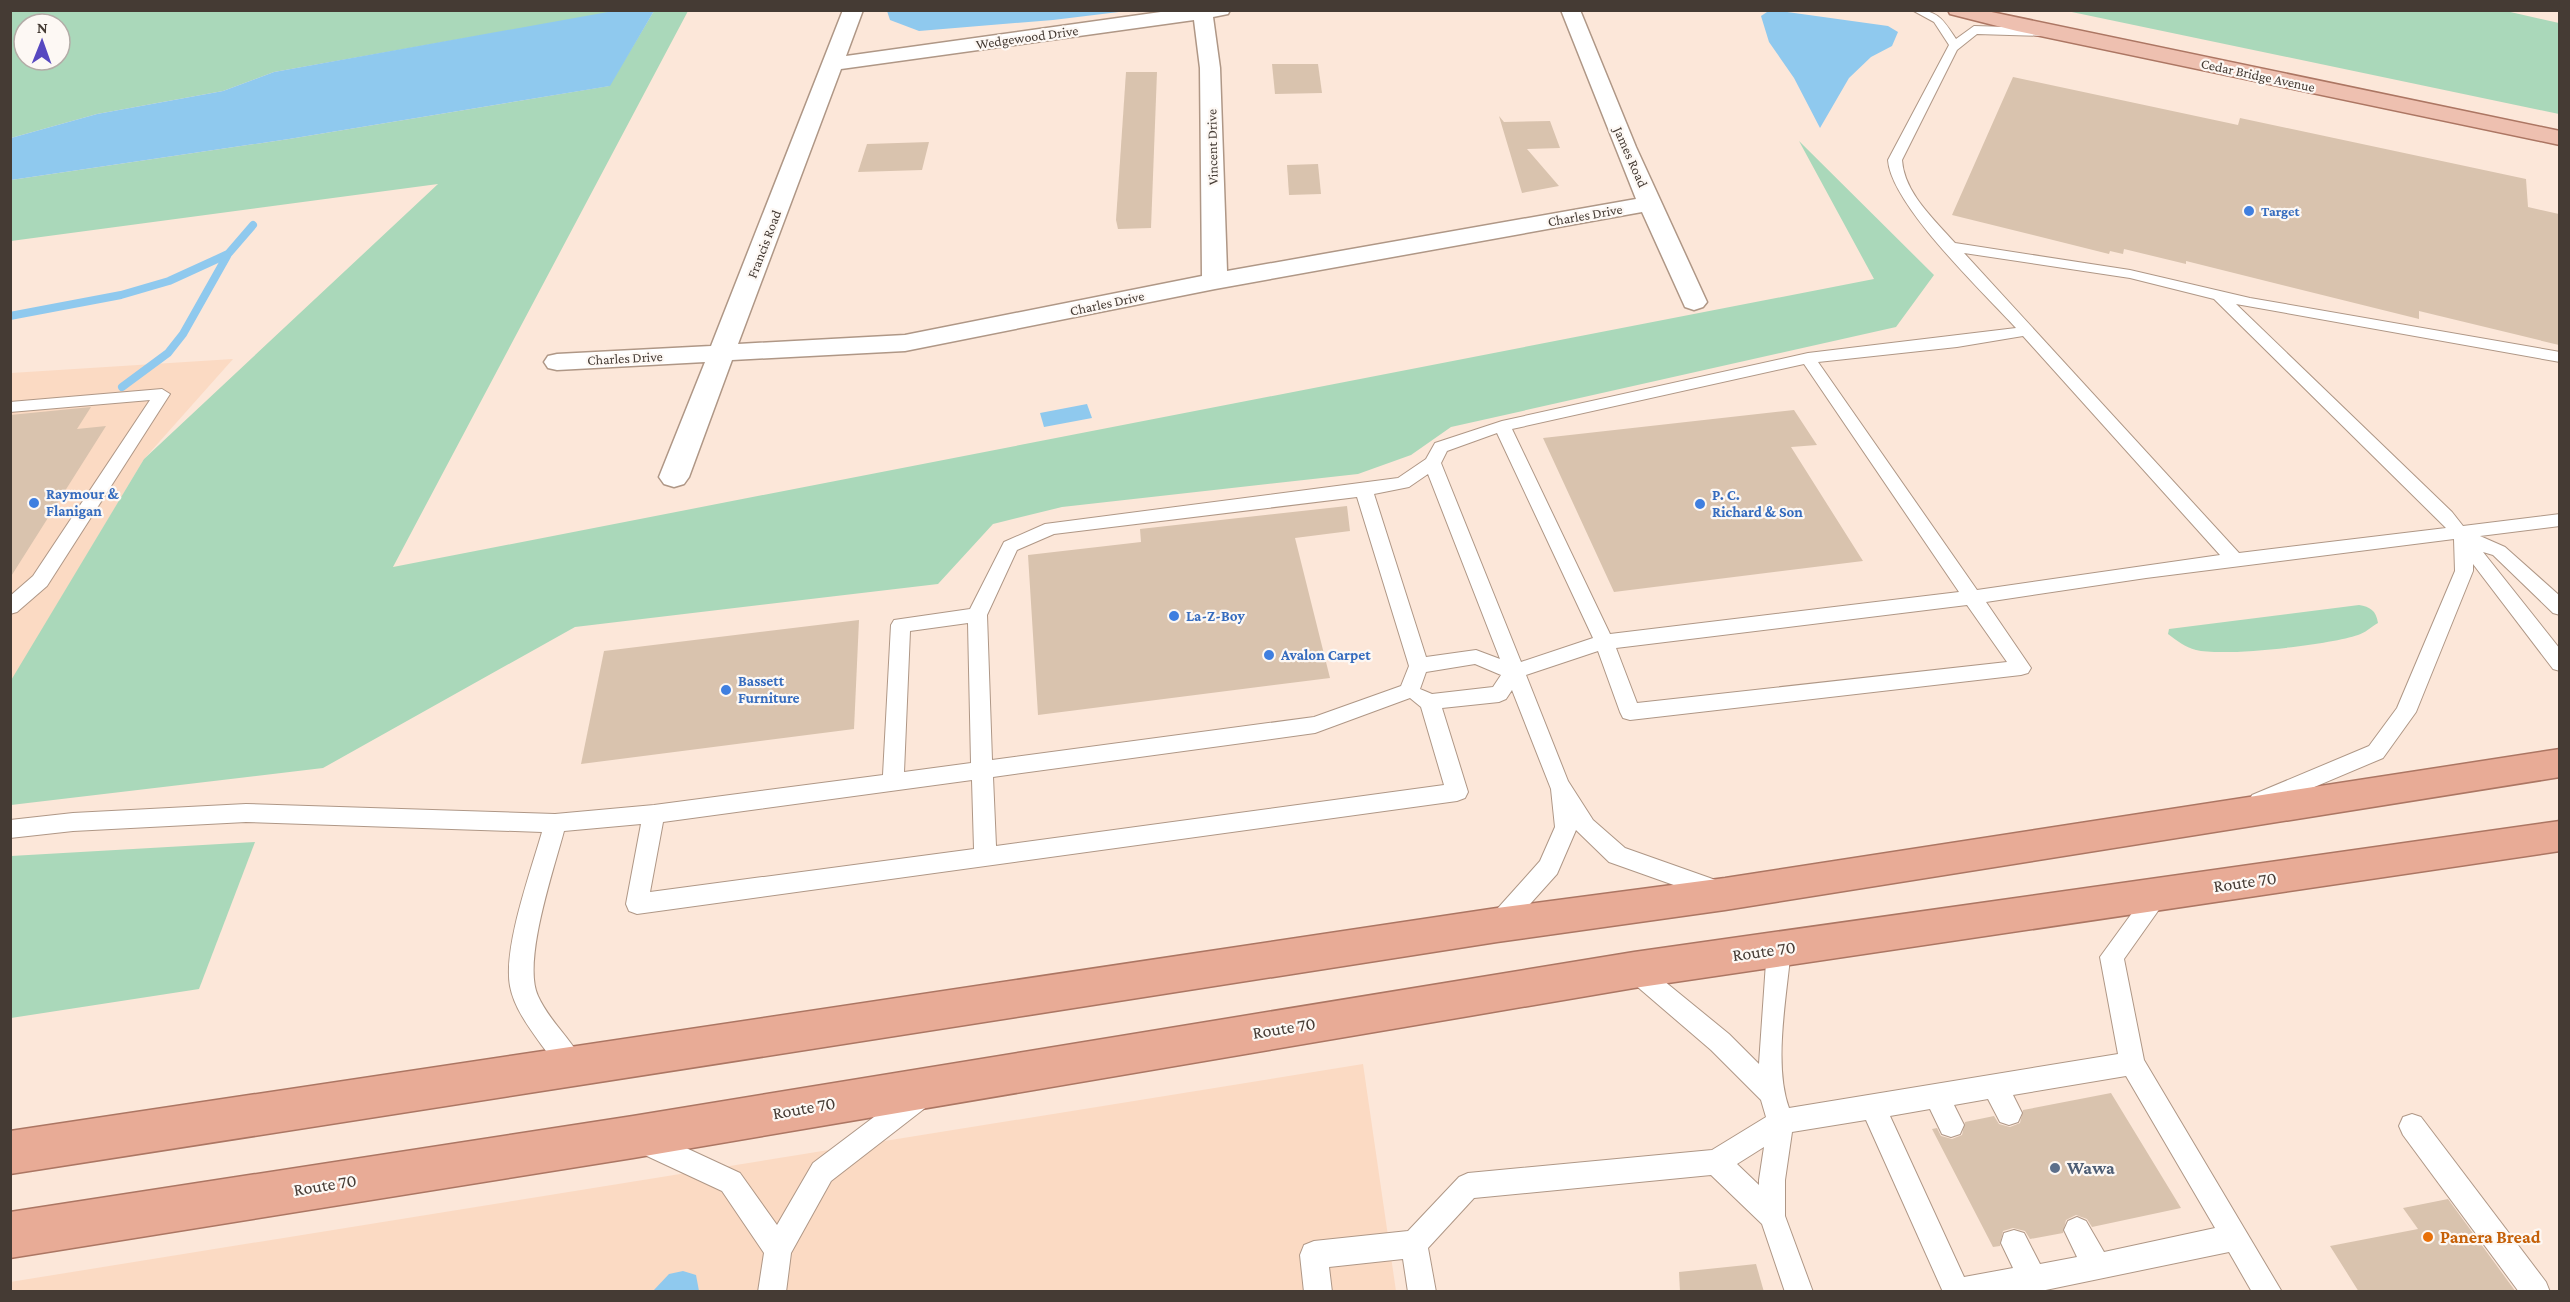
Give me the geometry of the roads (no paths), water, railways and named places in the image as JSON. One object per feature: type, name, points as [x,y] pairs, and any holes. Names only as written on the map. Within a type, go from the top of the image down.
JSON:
[{"type":"highway","points":[[10,1153],[1497,925],[1725,894],[2559,763]]},
{"type":"highway","name":"Route 70","points":[[10,1234],[633,1137],[1634,969],[2559,836]]},
{"type":"main road","name":"Cedar Bridge Avenue","points":[[1957,10],[2017,25],[2559,138]]},
{"type":"main road","points":[[1976,10],[2017,25]]},
{"type":"street","name":"Francis Road","points":[[674,477],[853,10]]},
{"type":"street","name":"James Road","points":[[1570,10],[1625,147],[1652,203],[1694,302]]},
{"type":"street","name":"Wedgewood Drive","points":[[832,64],[1212,12]]},
{"type":"street","name":"Vincent Drive","points":[[1212,12],[1210,69],[1215,281]]},
{"type":"street","name":"Charles Drive","points":[[557,362],[905,343],[1215,281],[1652,203]]},
{"type":"lane","points":[[1917,10],[1938,20],[1954,44]]},
{"type":"lane","points":[[2052,32],[1974,30],[1954,44],[1895,160],[1893,170],[1907,194],[1951,248],[2235,561]]},
{"type":"lane","points":[[1951,248],[2036,258],[2130,274],[2218,296],[2559,357]]},
{"type":"lane","points":[[2218,296],[2461,533],[2559,664]]},
{"type":"lane","points":[[985,857],[977,615],[1010,546],[1051,528],[1364,490],[1403,483],[1432,463],[1441,447],[1502,426],[1808,358],[1957,342],[2028,331]]},
{"type":"lane","points":[[1502,426],[1604,642],[1630,712],[2021,668],[1975,597],[1808,358]]},
{"type":"lane","points":[[10,406],[162,394],[40,581],[10,607]]},
{"type":"lane","points":[[1432,463],[1559,784],[1586,826],[1617,855],[1725,894]]},
{"type":"lane","points":[[1364,490],[1419,666],[1409,691]]},
{"type":"lane","points":[[10,829],[73,822],[246,813],[555,823],[654,814],[1315,724],[1409,691],[1430,702],[1498,694],[1513,672],[1604,642],[1975,597],[2146,571],[2559,519]]},
{"type":"lane","points":[[2461,533],[2499,550],[2559,608]]},
{"type":"lane","points":[[2223,816],[2376,752],[2406,712],[2464,571],[2461,533]]},
{"type":"lane","points":[[893,781],[901,625],[977,615]]},
{"type":"lane","points":[[1419,666],[1476,657],[1513,672]]},
{"type":"lane","points":[[654,814],[637,904],[1457,792],[1430,702]]},
{"type":"lane","points":[[1497,925],[1549,867],[1566,827],[1559,784]]},
{"type":"lane","points":[[555,823],[522,953],[521,985],[533,1012],[574,1068]]},
{"type":"lane","points":[[2159,894],[2112,957],[2132,1063],[2268,1292]]},
{"type":"lane","points":[[1779,948],[1771,1039],[1771,1093],[1781,1122],[1772,1180],[1772,1216],[1799,1292]]},
{"type":"lane","points":[[1634,969],[1720,1042],[1771,1093]]},
{"type":"lane","points":[[1318,1292],[1314,1255],[1414,1244],[1468,1186],[1716,1162],[1781,1122],[2132,1063]]},
{"type":"lane","points":[[772,1292],[778,1250],[822,1172],[935,1086]]},
{"type":"lane","points":[[1995,1087],[2009,1113]]},
{"type":"lane","points":[[1937,1097],[1951,1125]]},
{"type":"lane","points":[[1874,1108],[1957,1292],[2097,1267],[2234,1238]]},
{"type":"lane","points":[[2412,1126],[2536,1292]]},
{"type":"lane","points":[[633,1137],[731,1182],[778,1250]]},
{"type":"lane","points":[[1716,1162],[1772,1216]]},
{"type":"lane","points":[[2077,1230],[2097,1267]]},
{"type":"lane","points":[[2014,1243],[2033,1279]]},
{"type":"lane","points":[[1414,1244],[1422,1292]]},
{"type":"water","points":[[619,10],[654,11],[610,86],[289,139],[11,180],[11,138],[97,114],[223,91],[274,72]]},
{"type":"water","points":[[887,10],[1127,11],[1053,20],[919,31],[890,20]]},
{"type":"water","points":[[1780,11],[1888,26],[1898,32],[1892,46],[1871,57],[1849,78],[1820,128],[1794,78],[1769,42],[1761,16],[1767,12]]},
{"type":"water","points":[[1087,404],[1092,418],[1044,427],[1040,413]]},
{"type":"water","points":[[683,1271],[696,1275],[699,1291],[653,1291],[669,1274]]},
{"type":"waterway","points":[[10,316],[121,295],[169,281],[228,254],[253,225]]},
{"type":"waterway","points":[[122,387],[168,353],[183,334],[227,256]]},
{"type":"place","name":"Target","points":[[2249,211]]},
{"type":"place","name":"Raymour & Flanigan","points":[[34,503]]},
{"type":"place","name":"P. C. Richard & Son","points":[[1700,504]]},
{"type":"place","name":"La-Z-Boy","points":[[1174,616]]},
{"type":"place","name":"Avalon Carpet","points":[[1269,655]]},
{"type":"place","name":"Bassett Furniture","points":[[726,690]]},
{"type":"place","name":"Wawa","points":[[2055,1168]]},
{"type":"place","name":"Panera Bread","points":[[2428,1237]]}]
